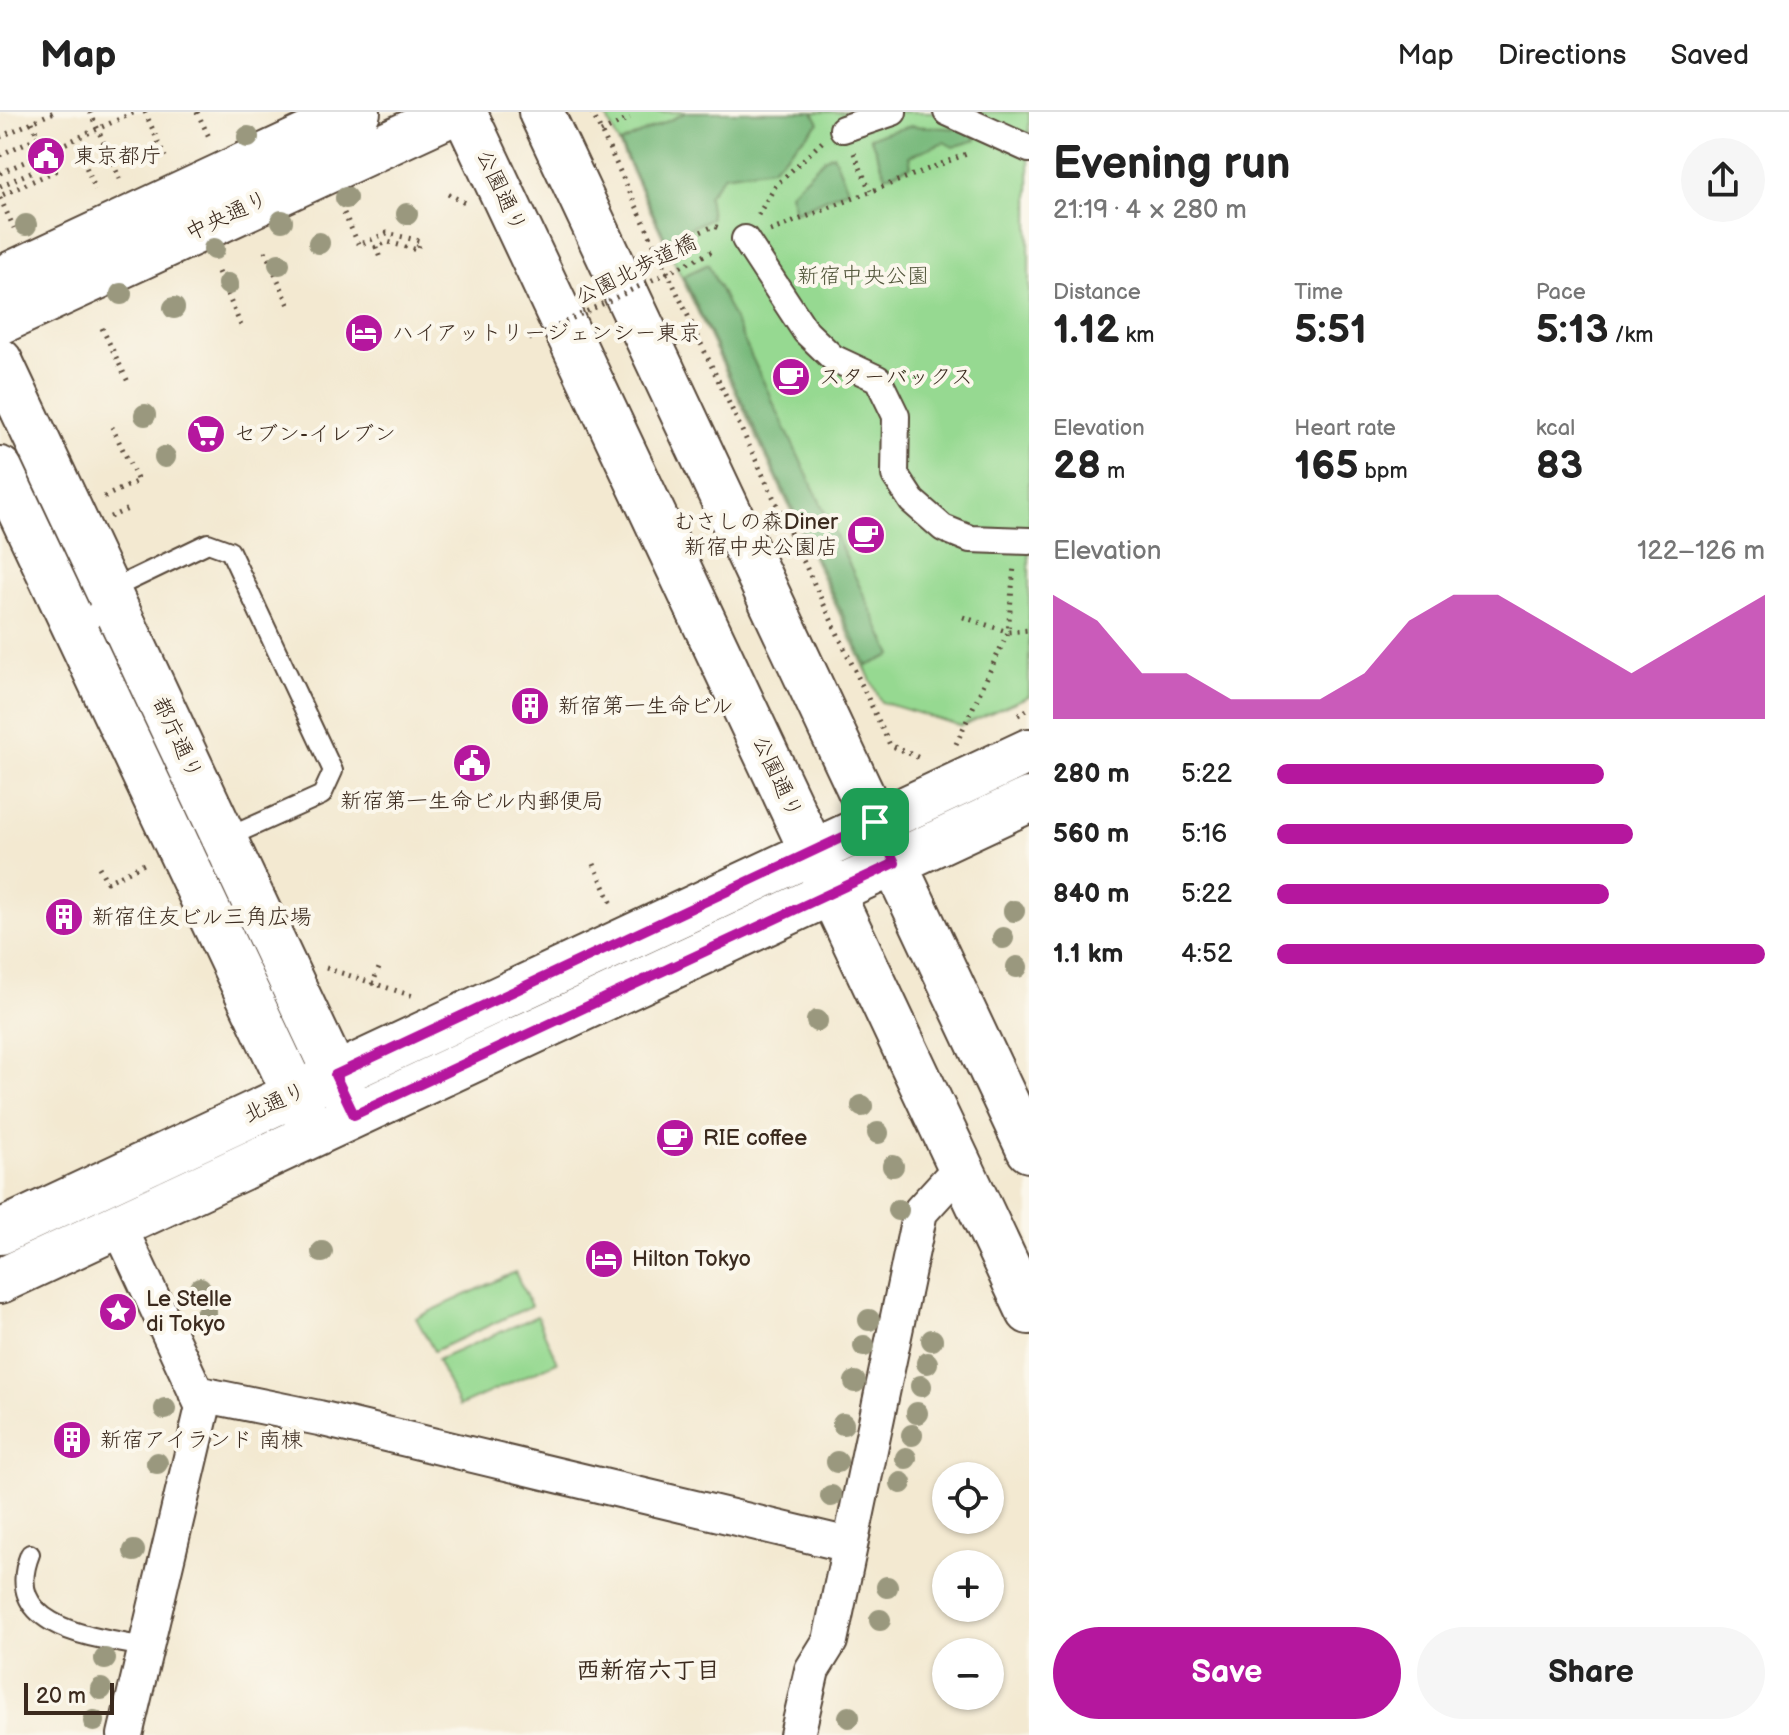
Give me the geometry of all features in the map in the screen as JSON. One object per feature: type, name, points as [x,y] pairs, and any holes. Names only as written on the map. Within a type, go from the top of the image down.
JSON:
[{"type":"main road","name":"中央通り","points":[[0,279],[358,112]]},
{"type":"main road","name":"中央通り","points":[[0,322],[455,112]]},
{"type":"main road","name":"公園通り","points":[[464,112],[1029,1312]]},
{"type":"main road","points":[[541,112],[1029,1150]]},
{"type":"main road","name":"都庁通り","points":[[9,380],[354,1115]]},
{"type":"main road","name":"都庁通り","points":[[0,469],[80,639],[164,848],[314,1135]]},
{"type":"main road","name":"北通り","points":[[0,1232],[875,822],[1017,736]]},
{"type":"main road","name":"北通り","points":[[0,1281],[1029,800]]},
{"type":"street","points":[[843,129],[893,112]]},
{"type":"street","points":[[947,112],[1019,144]]},
{"type":"street","points":[[745,239],[806,332],[833,358],[878,379],[896,416],[895,475],[912,501],[943,528],[970,539],[1024,541]]},
{"type":"street","points":[[797,1735],[812,1670],[830,1641],[920,1212],[961,1167]]},
{"type":"street","points":[[119,1226],[203,1407],[125,1735]]},
{"type":"street","points":[[196,1393],[319,1418],[849,1545]]},
{"type":"lane","points":[[80,639],[108,591],[208,543],[230,551],[333,771],[322,795],[224,839],[164,848]]},
{"type":"lane","points":[[30,1554],[18,1572],[21,1594],[31,1614],[63,1632],[146,1647]]},
{"type":"path","points":[[0,137],[54,112]]},
{"type":"path","points":[[90,112],[120,179]]},
{"type":"path","points":[[0,173],[135,112]]},
{"type":"path","points":[[145,112],[165,157]]},
{"type":"path","points":[[197,112],[209,137]]},
{"type":"path","points":[[592,112],[890,745],[921,760],[932,755]]},
{"type":"path","points":[[601,132],[630,118]]},
{"type":"path","points":[[0,155],[38,137],[32,122]]},
{"type":"path","points":[[843,129],[870,191]]},
{"type":"path","points":[[745,239],[799,223],[870,191],[1019,144]]},
{"type":"path","points":[[745,239],[776,185],[816,146]]},
{"type":"path","points":[[80,153],[96,190]]},
{"type":"path","points":[[0,186],[51,163],[55,171],[0,197],[14,228]]},
{"type":"path","points":[[448,194],[466,204]]},
{"type":"path","points":[[344,213],[359,245],[387,233],[420,241],[417,250],[388,242],[376,247],[381,261]]},
{"type":"path","points":[[657,251],[714,226]]},
{"type":"path","points":[[265,251],[289,305]]},
{"type":"path","name":"公園北歩道橋","points":[[529,339],[713,251]]},
{"type":"path","points":[[218,272],[242,328]]},
{"type":"path","points":[[102,328],[129,384]]},
{"type":"path","points":[[100,499],[138,481],[112,427]]},
{"type":"path","points":[[109,517],[128,509]]},
{"type":"path","points":[[955,744],[1008,632],[1008,604],[1024,541]]},
{"type":"path","points":[[963,617],[1008,632],[1029,630]]},
{"type":"path","points":[[1017,736],[1029,709]]},
{"type":"path","points":[[944,750],[968,739]]},
{"type":"path","points":[[99,867],[107,882],[164,848]]},
{"type":"path","points":[[594,864],[613,906]]},
{"type":"path","points":[[319,965],[372,985],[420,998]]},
{"type":"path","points":[[372,985],[379,968]]},
{"type":"green space","name":"新宿中央公園","points":[[604,112],[1029,112],[1029,696],[961,726],[881,702]]},
{"type":"green space","points":[[687,112],[813,112],[819,123],[772,168],[724,175],[708,196],[711,218],[666,240],[620,143]]},
{"type":"green space","points":[[911,126],[962,129],[975,135],[976,140],[953,147],[944,142],[909,156],[911,166],[886,176],[870,137]]},
{"type":"green space","points":[[833,154],[848,189],[795,212],[790,193]]},
{"type":"green space","points":[[708,264],[892,655],[867,666],[683,276]]},
{"type":"green space","points":[[515,1272],[531,1306],[434,1351],[416,1318]]},
{"type":"green space","points":[[537,1316],[557,1362],[459,1406],[437,1360]]},
{"type":"place","name":"東京都庁","points":[[46,156]]},
{"type":"place","name":"ハイアットリージェンシー東京","points":[[364,333]]},
{"type":"place","name":"スターバックス","points":[[791,377]]},
{"type":"place","name":"セブン-イレブン","points":[[206,434]]},
{"type":"place","name":"むさしの森Diner 新宿中央公園店","points":[[866,535]]},
{"type":"place","name":"新宿第一生命ビル","points":[[530,706]]},
{"type":"place","name":"新宿第一生命ビル内郵便局","points":[[472,763]]},
{"type":"place","name":"新宿住友ビル三角広場","points":[[64,917]]},
{"type":"place","name":"RIE coffee","points":[[675,1138]]},
{"type":"place","name":"Hilton Tokyo","points":[[604,1259]]},
{"type":"place","name":"Le Stelle di Tokyo","points":[[118,1312]]},
{"type":"place","name":"新宿アイランド 南棟","points":[[72,1440]]},
{"type":"district","name":"西新宿六丁目","points":[[648,1670]]},
{"type":"route","points":[[875,822],[895,863],[354,1115],[335,1075],[875,822]]}]
